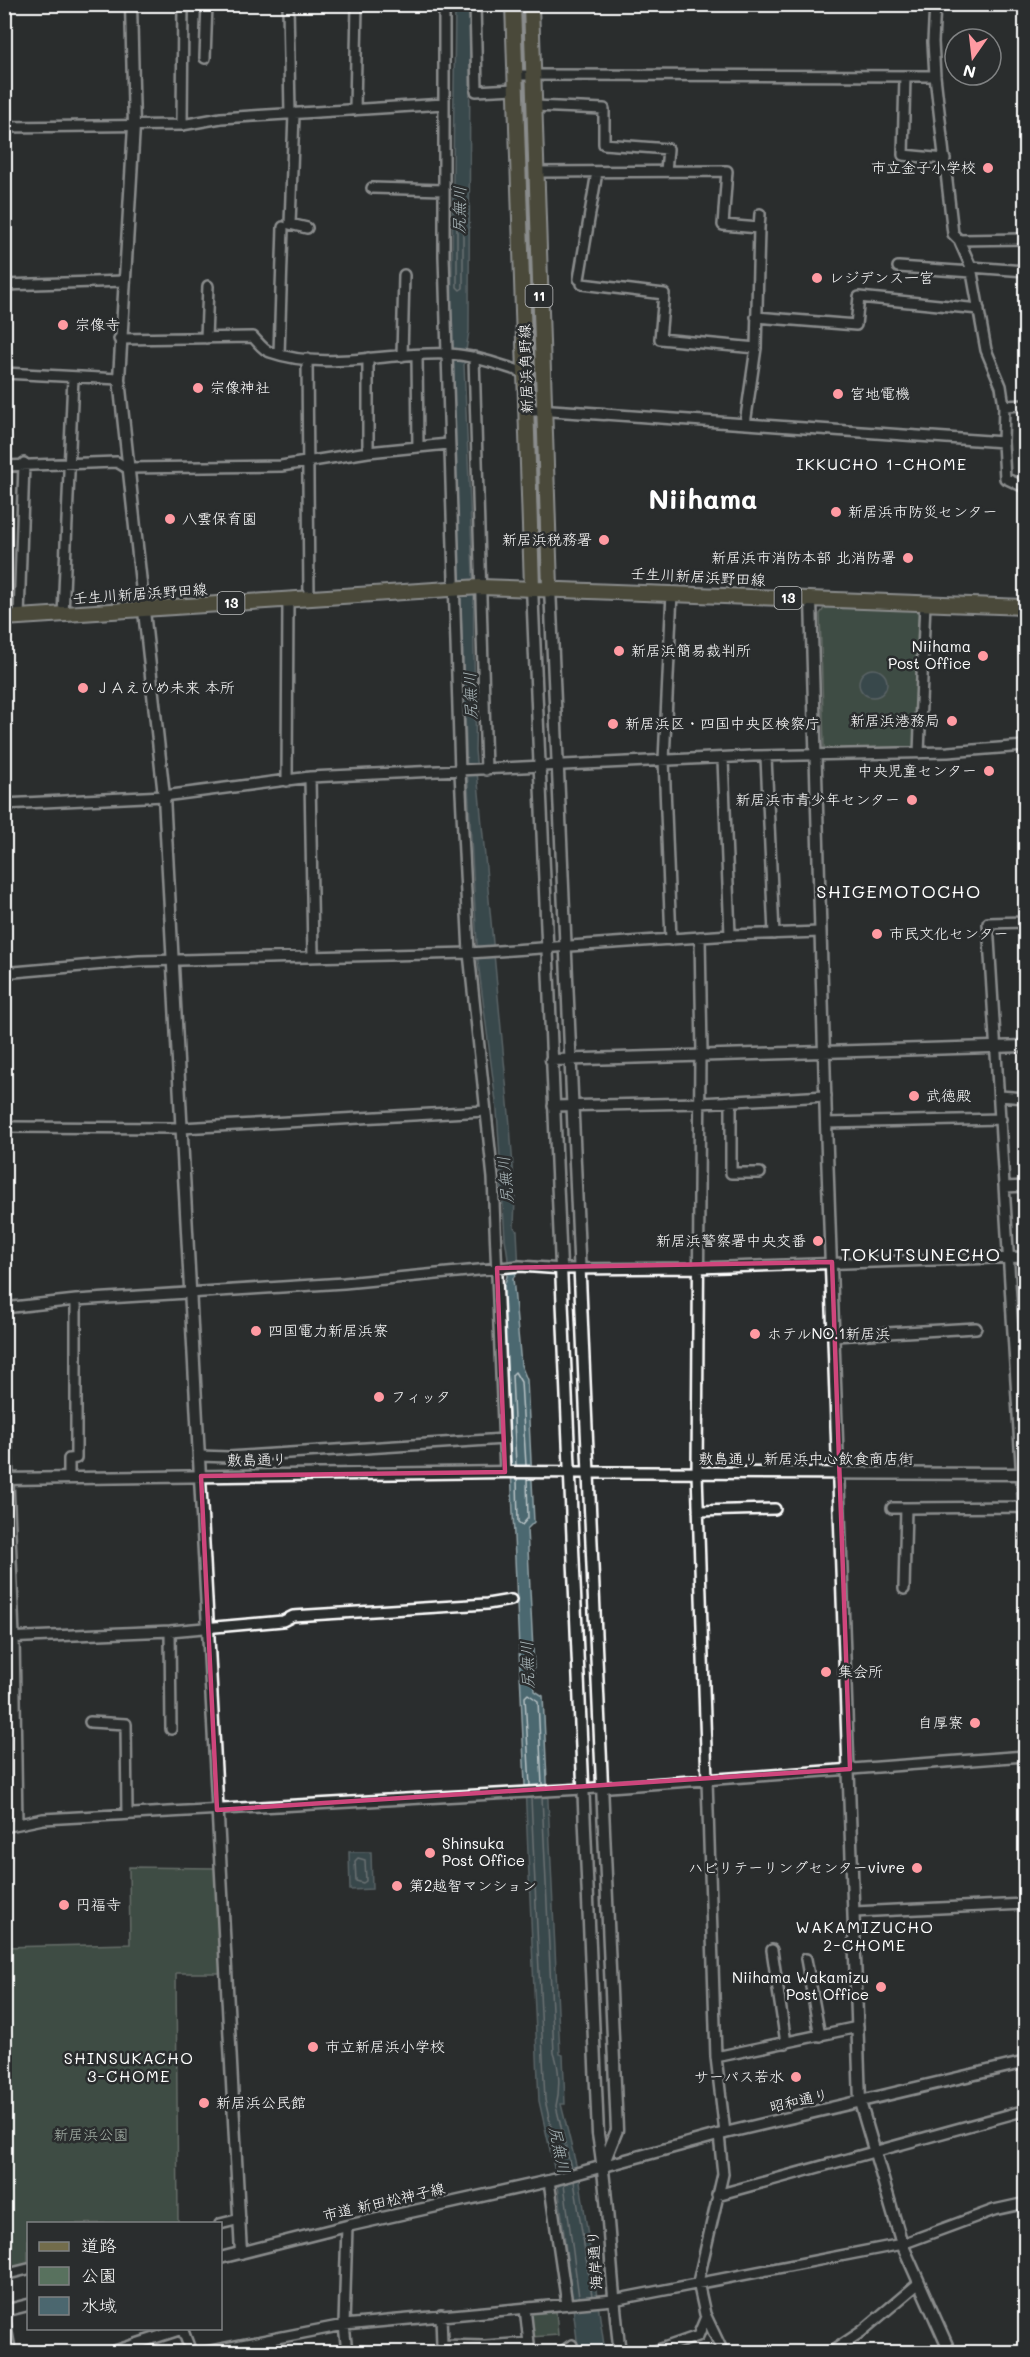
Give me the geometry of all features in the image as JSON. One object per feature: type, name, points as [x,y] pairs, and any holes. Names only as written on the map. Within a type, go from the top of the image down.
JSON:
[{"type":"main road","name":"新居浜角野線","points":[[513,4],[532,587]]},
{"type":"main road","name":"新居浜角野線","points":[[531,4],[550,587]]},
{"type":"main road","name":"壬生川新居浜野田線","points":[[479,587],[550,587],[1026,607]]},
{"type":"main road","name":"13","points":[[456,588],[479,587]]},
{"type":"main road","name":"壬生川新居浜野田線","points":[[12,618],[456,588]]},
{"type":"street","points":[[131,4],[134,126],[118,379],[164,796],[241,2253]]},
{"type":"street","points":[[182,125],[183,4]]},
{"type":"street","points":[[206,58],[207,4]]},
{"type":"street","points":[[288,4],[292,114],[290,224],[307,228]]},
{"type":"street","points":[[355,110],[357,4]]},
{"type":"street","points":[[444,4],[448,444],[456,588],[462,772],[471,952],[500,1268],[504,1439],[507,1472]]},
{"type":"street","points":[[475,4],[476,90],[514,82],[533,75],[935,76]]},
{"type":"street","points":[[935,4],[935,76],[953,234],[959,240],[971,269],[986,350],[1000,386],[1004,406],[1005,478],[1026,488]]},
{"type":"street","points":[[905,76],[903,156],[945,159]]},
{"type":"street","points":[[4,127],[182,125],[220,118],[444,105]]},
{"type":"street","points":[[534,106],[604,109],[604,144],[668,149],[666,171]]},
{"type":"street","points":[[535,172],[727,171],[723,225],[759,228]]},
{"type":"street","points":[[597,172],[581,282],[664,294],[660,339],[756,348]]},
{"type":"street","points":[[372,188],[444,190]]},
{"type":"street","points":[[745,424],[756,348],[760,214]]},
{"type":"street","points":[[279,354],[283,227]]},
{"type":"street","points":[[959,240],[1026,239]]},
{"type":"street","points":[[898,267],[1026,271]]},
{"type":"street","points":[[402,356],[404,275]]},
{"type":"street","points":[[4,285],[124,281]]},
{"type":"street","points":[[206,338],[208,286]]},
{"type":"street","points":[[756,317],[856,325],[859,297],[979,309]]},
{"type":"street","points":[[119,339],[253,337],[268,351],[307,359],[447,354],[472,357],[524,372]]},
{"type":"street","points":[[417,356],[418,447]]},
{"type":"street","points":[[472,357],[484,771]]},
{"type":"street","points":[[368,358],[368,452]]},
{"type":"street","points":[[307,359],[309,598]]},
{"type":"street","points":[[4,373],[118,379]]},
{"type":"street","points":[[63,616],[73,377]]},
{"type":"street","points":[[1004,406],[1026,405]]},
{"type":"street","points":[[525,411],[544,410],[1003,441]]},
{"type":"street","points":[[4,465],[117,462],[127,468],[281,466],[368,452],[448,444]]},
{"type":"street","points":[[12,618],[24,463]]},
{"type":"street","name":"海岸通り","points":[[532,587],[542,766],[551,1060],[571,1473],[598,2134],[603,2166],[613,2300],[621,2352]]},
{"type":"street","points":[[550,587],[568,945],[587,1473],[616,2130],[603,2166]]},
{"type":"street","points":[[671,940],[664,760],[672,593]]},
{"type":"street","points":[[811,599],[814,755],[860,2103],[872,2151],[902,2244],[950,2352]]},
{"type":"street","points":[[287,781],[288,600]]},
{"type":"street","points":[[919,753],[925,602]]},
{"type":"street","points":[[4,804],[164,796],[310,777],[484,771],[664,760],[919,753],[1026,746]]},
{"type":"street","points":[[766,757],[774,934]]},
{"type":"street","points":[[723,759],[730,935]]},
{"type":"street","points":[[310,777],[313,955]]},
{"type":"street","points":[[1026,922],[988,924],[1008,1258],[1024,1474],[1023,1507],[1026,1545]]},
{"type":"street","points":[[4,970],[14,972],[140,961],[471,952],[730,935],[820,932]]},
{"type":"street","points":[[700,938],[701,1103],[697,1473],[716,2057],[723,2174],[698,2282],[706,2317],[723,2352]]},
{"type":"street","points":[[551,1060],[1026,1046]]},
{"type":"street","points":[[553,1106],[701,1103],[826,1096]]},
{"type":"street","points":[[1000,1096],[1026,1098]]},
{"type":"street","points":[[732,1101],[731,1173],[760,1173]]},
{"type":"street","points":[[4,1127],[182,1128],[485,1112]]},
{"type":"street","points":[[826,1123],[1001,1119]]},
{"type":"street","points":[[1005,1187],[1026,1186]]},
{"type":"street","points":[[4,1308],[76,1299],[344,1283],[520,1266],[562,1269],[699,1268],[1026,1257]]},
{"type":"street","points":[[69,1478],[69,1459],[76,1458],[76,1299]]},
{"type":"street","points":[[834,1336],[976,1328]]},
{"type":"street","points":[[4,1376],[9,1637],[17,1824]]},
{"type":"street","points":[[199,1456],[230,1457],[350,1447],[504,1439]]},
{"type":"street","points":[[571,1473],[587,1473]]},
{"type":"street","name":"敷島通り","points":[[6,1479],[571,1473]]},
{"type":"street","name":"敷島通り 新居浜中心飲食商店街","points":[[587,1473],[1024,1474]]},
{"type":"street","points":[[892,1508],[1023,1507]]},
{"type":"street","points":[[904,1589],[906,1508]]},
{"type":"street","points":[[698,1511],[775,1509]]},
{"type":"street","points":[[9,1637],[207,1629],[283,1621],[293,1616],[487,1604],[511,1600]]},
{"type":"street","points":[[170,1631],[171,1729]]},
{"type":"street","points":[[579,1701],[598,1702]]},
{"type":"street","points":[[90,1722],[126,1724],[127,1814]]},
{"type":"street","points":[[4,1827],[43,1819],[600,1788],[1026,1756]]},
{"type":"street","points":[[854,1912],[1026,1904]]},
{"type":"street","points":[[772,1950],[786,2043]]},
{"type":"street","points":[[807,1959],[820,2036]]},
{"type":"street","points":[[716,2057],[858,2027]]},
{"type":"street","name":"昭和通り","points":[[581,2172],[722,2134],[1026,2062]]},
{"type":"street","points":[[717,2195],[1026,2110]]},
{"type":"street","name":"市道 新田松神子線","points":[[222,2258],[581,2172]]},
{"type":"street","points":[[552,2180],[570,2304]]},
{"type":"street","points":[[205,2352],[344,2325],[613,2300],[902,2244],[994,2210],[1026,2202]]},
{"type":"street","points":[[222,2223],[240,2219]]},
{"type":"street","points":[[347,2226],[344,2325],[347,2352]]},
{"type":"street","points":[[4,2275],[27,2269]]},
{"type":"street","points":[[831,2352],[861,2332],[919,2283]]},
{"type":"street","points":[[4,2311],[27,2305]]},
{"type":"street","points":[[441,2315],[442,2345],[484,2349],[530,2348],[525,2308]]},
{"type":"street","points":[[652,2352],[698,2336],[706,2317]]},
{"type":"street","points":[[4,2319],[10,2352]]},
{"type":"street","points":[[112,2352],[179,2330]]},
{"type":"street","points":[[182,2330],[190,2352]]},
{"type":"street","points":[[562,2352],[572,2345]]},
{"type":"highlighted area","points":[[832,1262],[850,1769],[217,1810],[201,1476],[505,1472],[497,1268]]},
{"type":"green space","points":[[825,607],[914,610],[920,614],[915,748],[829,752],[824,748],[820,614]]},
{"type":"green space","name":"新居浜公園","points":[[129,1867],[215,1868],[222,1973],[176,1973],[178,2222],[27,2222],[27,2266],[8,2271],[4,2251],[4,1947],[130,1944]]},
{"type":"green space","points":[[556,2311],[558,2335],[531,2337],[530,2313]]},
{"type":"water","name":"尻無川","points":[[455,5],[470,5],[469,331],[464,364],[474,598],[475,750],[510,1125],[515,1197],[514,1227],[517,1231],[519,1271],[513,1278],[521,1365],[527,1380],[534,1522],[527,1529],[535,1691],[543,1696],[560,2054],[563,2055],[565,2104],[561,2104],[580,2181],[605,2352],[573,2352],[578,2348],[558,2185],[539,2101],[503,1287],[506,1282],[508,1258],[497,1110],[478,962],[467,768],[451,344]]},
{"type":"water","points":[[873,669],[883,673],[887,683],[883,693],[873,697],[863,693],[859,683],[863,673]]},
{"type":"water","points":[[349,1852],[371,1852],[372,1889],[350,1890]]},
{"type":"place","name":"市立金子小学校","points":[[988,168]]},
{"type":"place","name":"レジデンス一宮","points":[[817,278]]},
{"type":"place","name":"宗像寺","points":[[63,325]]},
{"type":"place","name":"宗像神社","points":[[198,388]]},
{"type":"place","name":"宮地電機","points":[[838,394]]},
{"type":"place","name":"新居浜市防災センター","points":[[836,512]]},
{"type":"place","name":"八雲保育園","points":[[170,519]]},
{"type":"place","name":"新居浜税務署","points":[[604,540]]},
{"type":"place","name":"新居浜市消防本部 北消防署","points":[[908,558]]},
{"type":"place","name":"新居浜簡易裁判所","points":[[619,651]]},
{"type":"place","name":"Niihama Post Office","points":[[983,656]]},
{"type":"place","name":"ＪＡえひめ未来 本所","points":[[83,688]]},
{"type":"place","name":"新居浜港務局","points":[[952,721]]},
{"type":"place","name":"新居浜区・四国中央区検察庁","points":[[613,724]]},
{"type":"place","name":"中央児童センター","points":[[989,771]]},
{"type":"place","name":"新居浜市青少年センター","points":[[912,800]]},
{"type":"place","name":"市民文化センター","points":[[877,934]]},
{"type":"place","name":"武徳殿","points":[[914,1096]]},
{"type":"place","name":"新居浜警察署中央交番","points":[[818,1241]]},
{"type":"place","name":"四国電力新居浜寮","points":[[256,1331]]},
{"type":"place","name":"ホテルNO.1新居浜","points":[[755,1334]]},
{"type":"place","name":"フィッタ","points":[[379,1397]]},
{"type":"place","name":"集会所","points":[[826,1672]]},
{"type":"place","name":"自厚寮","points":[[975,1723]]},
{"type":"place","name":"Shinsuka Post Office","points":[[430,1853]]},
{"type":"place","name":"ハビリテーリングセンターvivre","points":[[917,1868]]},
{"type":"place","name":"第2越智マンション","points":[[397,1886]]},
{"type":"place","name":"円福寺","points":[[64,1905]]},
{"type":"place","name":"Niihama Wakamizu Post Office","points":[[881,1987]]},
{"type":"place","name":"市立新居浜小学校","points":[[313,2047]]},
{"type":"place","name":"サーパス若水","points":[[796,2077]]},
{"type":"place","name":"新居浜公民館","points":[[204,2103]]},
{"type":"district","name":"IKKUCHO 1-CHOME","points":[[882,464]]},
{"type":"district","name":"Niihama","points":[[703,500]]},
{"type":"district","name":"SHIGEMOTOCHO","points":[[899,892]]},
{"type":"district","name":"TOKUTSUNECHO","points":[[921,1255]]},
{"type":"district","name":"WAKAMIZUCHO 2-CHOME","points":[[865,1936]]},
{"type":"district","name":"SHINSUKACHO 3-CHOME","points":[[129,2067]]}]
